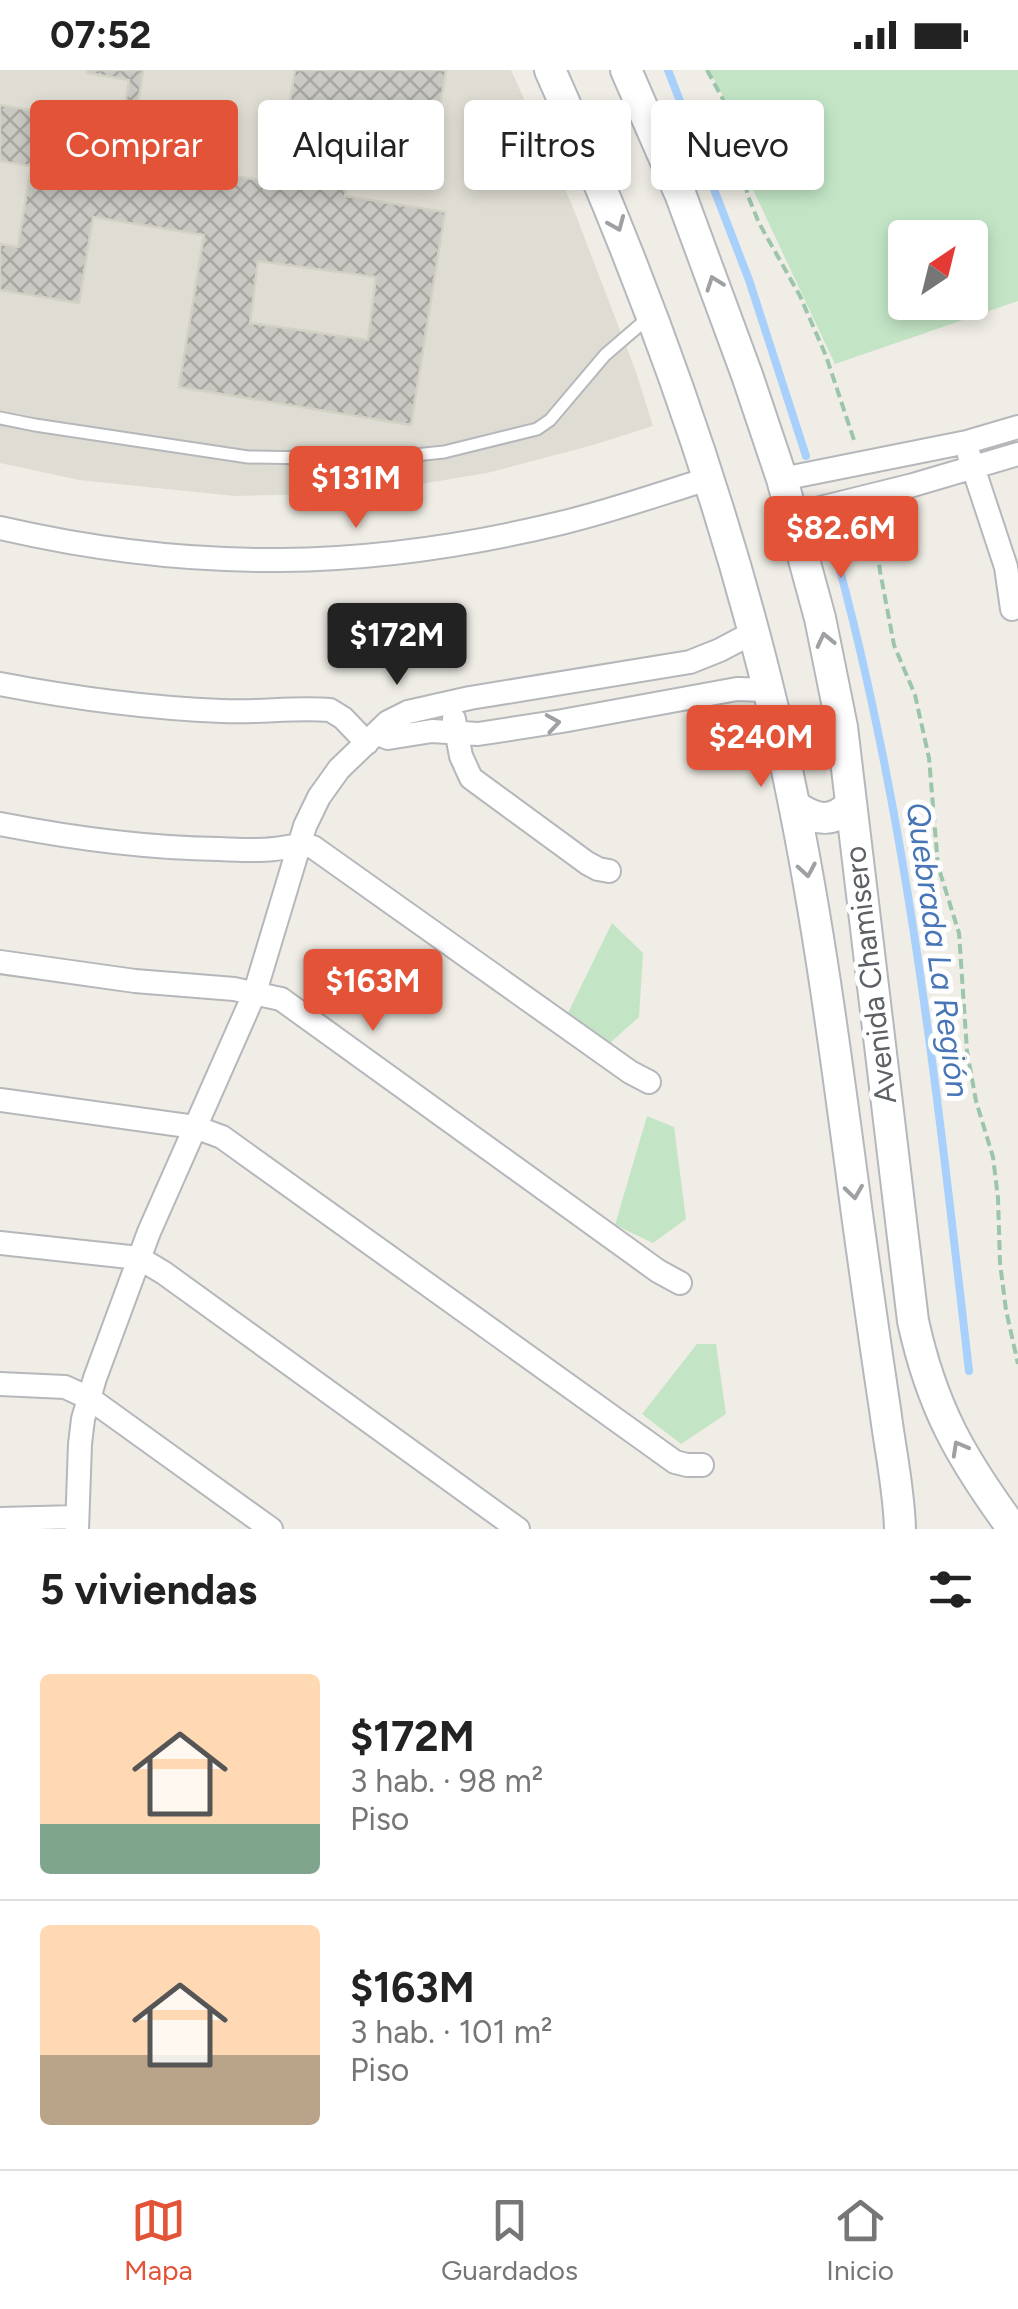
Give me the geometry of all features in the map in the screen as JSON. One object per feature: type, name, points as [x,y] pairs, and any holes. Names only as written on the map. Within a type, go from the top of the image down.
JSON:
[{"type":"street","name":"Avenida Chamisero","points":[[550,70],[652,314],[708,479],[768,690],[795,806],[828,994],[900,1529]]},
{"type":"street","name":"Avenida Chamisero","points":[[626,70],[711,273],[782,478],[834,678],[907,1285],[921,1359],[962,1455],[1014,1529]]},
{"type":"street","points":[[782,478],[966,442],[1018,427]]},
{"type":"street","points":[[966,442],[1006,567],[1012,609]]},
{"type":"street","points":[[792,515],[1018,454]]},
{"type":"street","points":[[0,528],[160,556],[270,562],[332,559],[415,551],[514,534],[708,479]]},
{"type":"street","points":[[0,1519],[77,1523],[80,1444],[89,1398],[139,1258],[254,992],[312,808],[329,781],[393,718],[423,707],[690,662],[754,632]]},
{"type":"street","points":[[0,684],[82,698],[223,712],[330,710],[372,738],[432,731],[478,734],[742,688],[768,690]]},
{"type":"street","points":[[451,701],[461,756],[471,778],[587,863],[609,871]]},
{"type":"street","points":[[795,806],[810,816],[826,819],[850,805]]},
{"type":"street","points":[[0,824],[156,846],[216,850],[312,847],[649,1082]]},
{"type":"street","points":[[0,962],[135,981],[254,992],[281,999],[680,1283]]},
{"type":"street","points":[[0,1100],[195,1128],[222,1138],[675,1462],[702,1465]]},
{"type":"street","points":[[0,1243],[139,1258],[518,1529]]},
{"type":"street","points":[[0,1384],[66,1387],[89,1398],[271,1529]]},
{"type":"lane","points":[[0,418],[248,457],[376,459],[444,452],[516,436],[550,420],[606,355],[652,314]]},
{"type":"path","points":[[707,70],[724,103],[748,196],[826,356],[861,462]]},
{"type":"path","points":[[870,495],[894,645],[915,695],[929,758],[938,866],[960,933],[967,1050],[976,1101],[994,1157],[1000,1264],[1018,1364]]},
{"type":"shaded area","points":[[0,70],[511,70],[525,100],[464,100],[464,190],[565,190],[653,426],[487,473],[324,494],[234,496],[79,480],[0,463]]},
{"type":"green space","points":[[709,70],[1018,70],[1018,301],[988,311],[988,220],[888,220],[888,320],[963,320],[835,364],[753,190],[824,190],[824,100],[725,100]]},
{"type":"green space","points":[[612,923],[643,953],[639,1017],[610,1043],[568,1013]]},
{"type":"green space","points":[[647,1116],[674,1127],[686,1219],[653,1243],[615,1225]]},
{"type":"green space","points":[[697,1344],[716,1344],[726,1414],[681,1444],[642,1414]]},
{"type":"building","points":[[143,70],[139,100],[126,100],[129,80],[87,73]]},
{"type":"building","points":[[295,70],[446,70],[441,100],[290,100]]},
{"type":"building","points":[[0,105],[30,110],[30,166],[0,161]]},
{"type":"building","points":[[30,172],[30,190],[238,190],[238,177],[258,180],[258,190],[346,190],[345,196],[445,212],[411,425],[179,387],[204,235],[93,217],[79,303],[0,290],[0,244],[18,247]],"holes":[[[258,261],[376,277],[368,340],[250,323]]]},
{"type":"waterway","name":"Quebrada La Región","points":[[668,70],[749,280],[806,456]]},
{"type":"waterway","name":"Quebrada La Región","points":[[832,541],[881,746],[900,849],[932,1058],[969,1371]]}]
